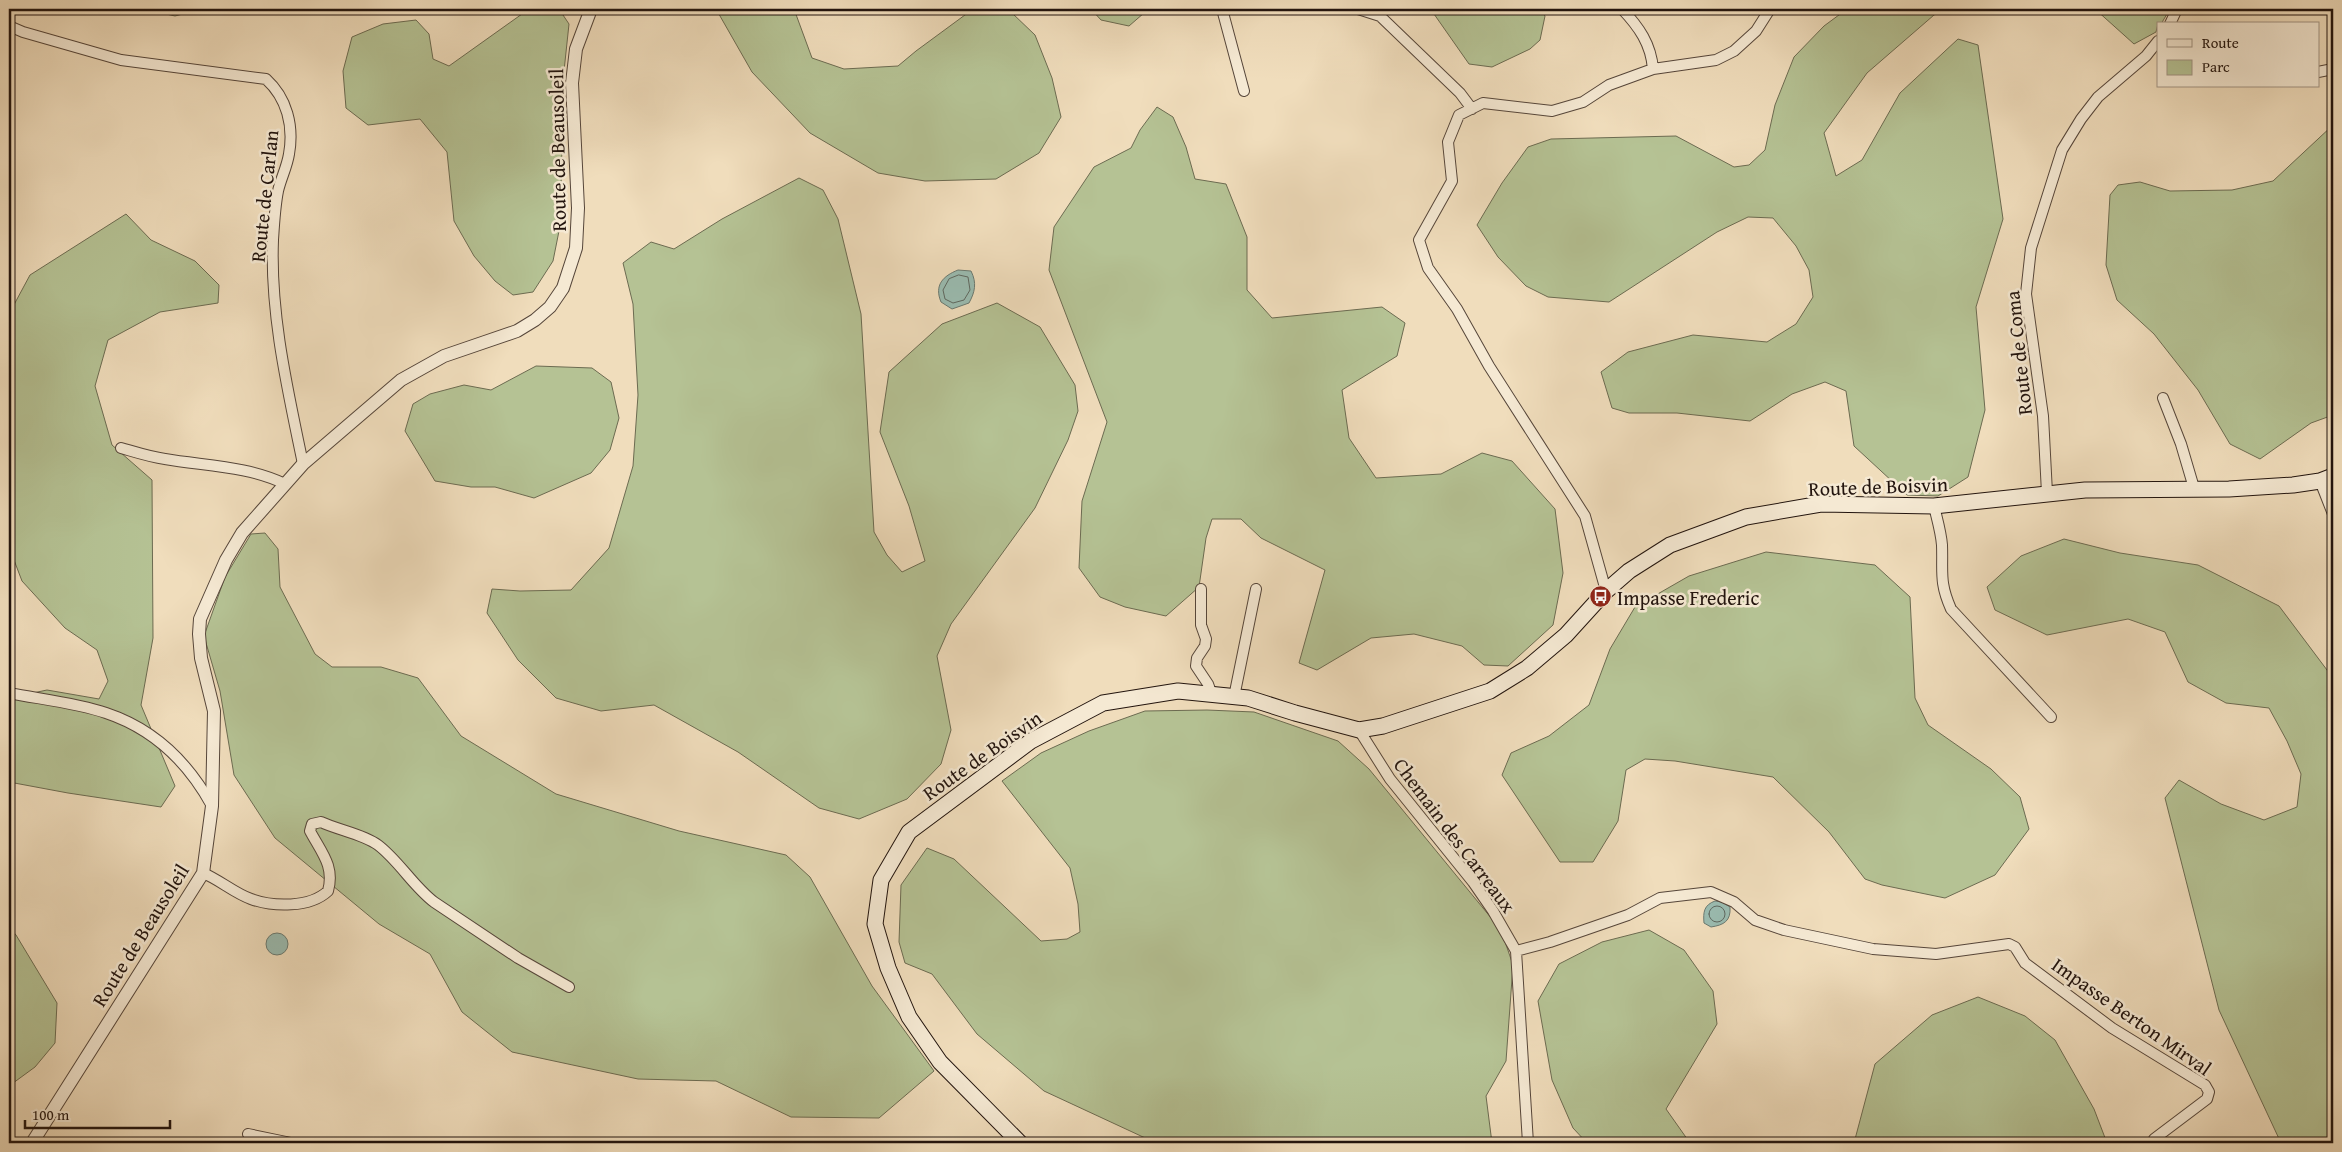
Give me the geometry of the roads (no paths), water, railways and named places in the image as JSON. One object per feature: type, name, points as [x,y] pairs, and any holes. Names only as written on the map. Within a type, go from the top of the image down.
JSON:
[{"type":"main road","name":"Route de Boisvin","points":[[1020,1143],[940,1062],[909,1017],[888,968],[875,924],[881,880],[909,832],[1031,741],[1103,703],[1178,692],[1248,698],[1294,714],[1360,730],[1382,726],[1490,691],[1527,668],[1566,635],[1629,570],[1670,545],[1746,517],[1821,504],[1934,506],[2047,493],[2194,488],[2229,489],[2327,479]]},
{"type":"street","name":"Route de Beausoleil","points":[[32,1143],[203,873],[212,806],[214,711],[201,658],[200,619],[226,560],[242,533],[303,464],[401,380],[444,356],[517,331],[535,320],[550,307],[563,288],[576,248],[578,208],[572,84],[576,50],[591,9]]},
{"type":"street","points":[[1222,9],[1244,92]]},
{"type":"street","points":[[1358,9],[1380,16],[1412,49],[1460,93],[1472,109]]},
{"type":"street","points":[[1622,9],[1638,26],[1647,41],[1652,56],[1653,69]]},
{"type":"street","points":[[1606,592],[1585,516],[1489,366],[1457,310],[1428,268],[1419,240],[1452,181],[1448,142],[1459,115],[1483,103],[1552,110],[1583,102],[1609,85],[1653,69],[1716,60],[1734,51],[1756,31],[1770,9]]},
{"type":"street","points":[[2171,22],[2177,9]]},
{"type":"street","name":"Route de Carlan","points":[[9,26],[23,32],[121,60],[266,79],[276,89],[284,102],[290,125],[289,154],[278,192],[273,240],[276,308],[288,389],[303,464]]},
{"type":"street","name":"Route de Coma","points":[[2047,493],[2043,416],[2027,308],[2031,248],[2062,150],[2080,120],[2104,91],[2157,44]]},
{"type":"street","points":[[2320,72],[2333,69]]},
{"type":"street","points":[[2163,398],[2181,444],[2194,488]]},
{"type":"street","points":[[120,448],[166,459],[266,474],[285,484]]},
{"type":"street","points":[[2327,479],[2333,514]]},
{"type":"street","points":[[1934,506],[1942,544],[1941,576],[1944,592],[1951,609],[1958,619],[2052,717]]},
{"type":"street","points":[[1201,589],[1201,625],[1206,639],[1205,646],[1197,658],[1196,666],[1208,684],[1212,695]]},
{"type":"street","points":[[1234,697],[1256,589]]},
{"type":"street","points":[[9,693],[105,713],[140,728],[176,755],[190,770],[212,806]]},
{"type":"street","name":"Chemain des Carreaux","points":[[1360,730],[1390,779],[1473,882],[1493,911],[1516,952],[1528,1143]]},
{"type":"street","points":[[203,873],[238,893],[260,901],[300,903],[313,901],[328,891],[331,882],[326,858],[310,831],[312,824],[321,822],[376,844],[386,851],[416,887],[434,902],[512,954],[570,987]]},
{"type":"street","name":"Impasse Berton Mirval","points":[[1516,952],[1628,915],[1660,898],[1711,892],[1734,902],[1755,920],[1784,930],[1874,949],[1936,954],[2009,944],[2015,947],[2025,963],[2112,1028],[2168,1061],[2205,1086],[2209,1092],[2206,1099],[2154,1139]]},
{"type":"street","points":[[248,1134],[292,1143]]},
{"type":"water","points":[[958,270],[971,271],[974,280],[973,295],[969,303],[952,309],[941,302],[939,286],[944,278]]},
{"type":"water","points":[[1715,901],[1722,902],[1730,907],[1730,912],[1726,922],[1711,927],[1704,923],[1704,912],[1706,907]]},
{"type":"water","points":[[277,933],[285,936],[288,944],[285,952],[277,955],[269,952],[266,944],[269,936]]},
{"type":"place","name":"Impasse Frederic","points":[[1601,597]]}]
